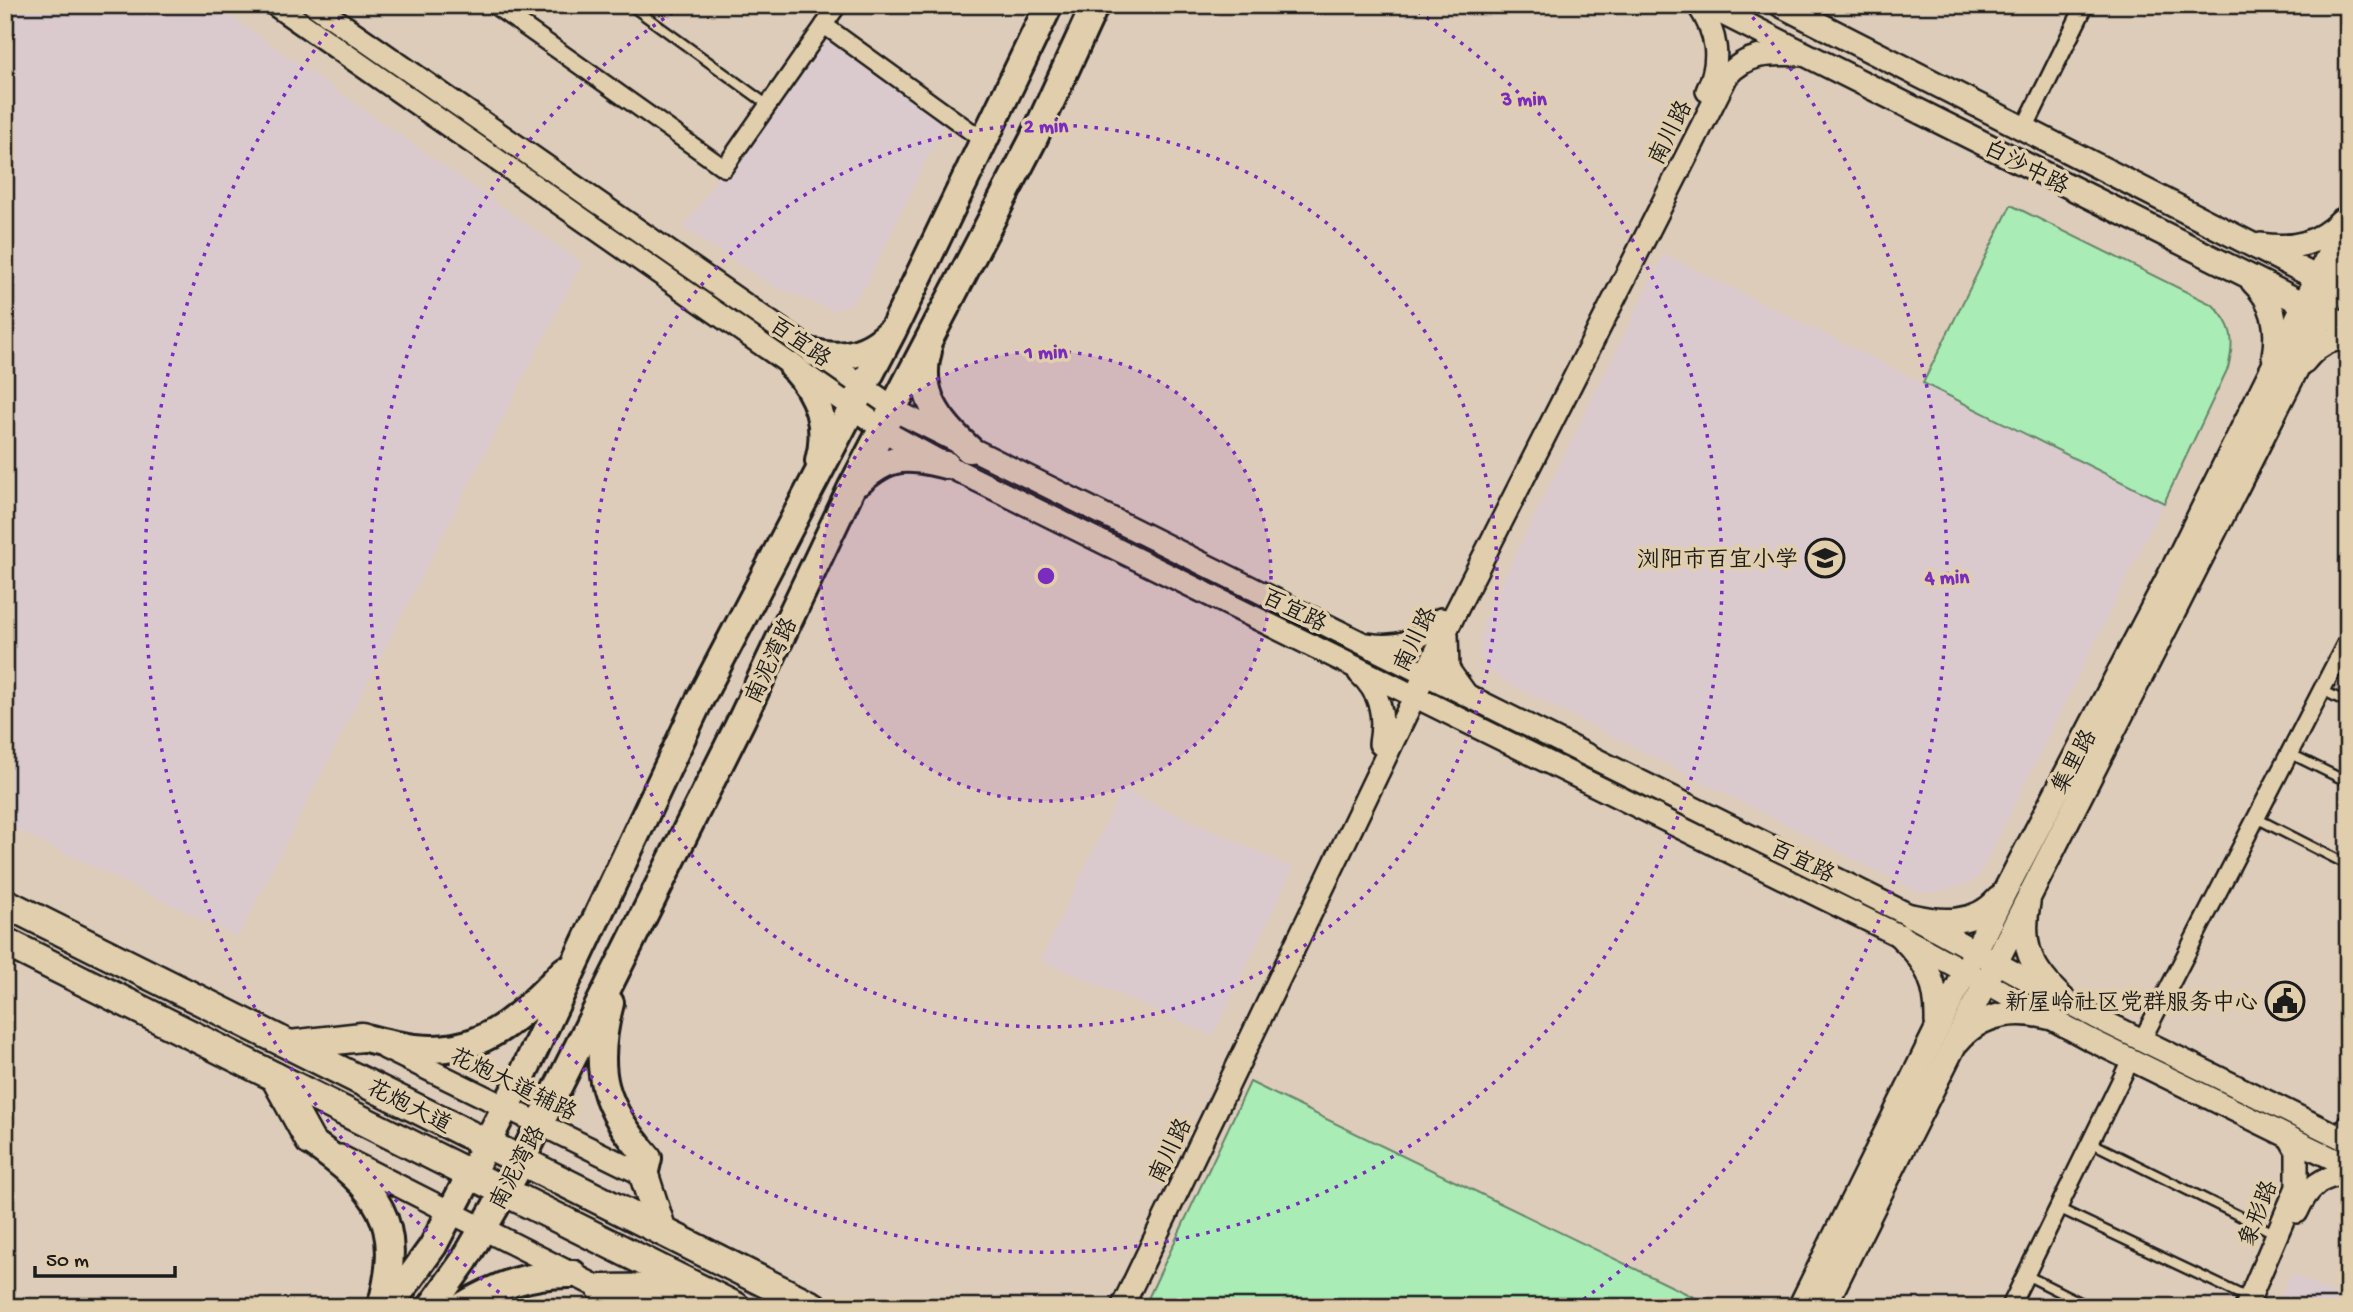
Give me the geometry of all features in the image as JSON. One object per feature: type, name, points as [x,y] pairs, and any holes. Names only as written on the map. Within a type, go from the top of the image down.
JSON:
[{"type":"highway","name":"花炮大道","points":[[5,903],[814,1307]]},
{"type":"highway","name":"花炮大道","points":[[5,943],[736,1307]]},
{"type":"highway","points":[[290,1045],[362,1037]]},
{"type":"highway","points":[[275,1077],[310,1141]]},
{"type":"highway","points":[[644,1175],[662,1231]]},
{"type":"highway","points":[[602,1289],[698,1288]]},
{"type":"main road","name":"南泥湾路","points":[[389,1307],[433,1246],[506,1108],[699,701],[895,327],[1049,5]]},
{"type":"main road","name":"南泥湾路","points":[[431,1307],[483,1229],[540,1124],[741,721],[847,496],[1033,140],[1095,5]]},
{"type":"main road","name":"白沙中路","points":[[1707,5],[2348,326]]},
{"type":"main road","name":"白沙中路","points":[[1781,5],[1808,13],[2024,129],[2334,286]]},
{"type":"main road","points":[[2247,242],[2279,247],[2313,242],[2329,233],[2348,215]]},
{"type":"main road","name":"集里路","points":[[2334,286],[2348,215]]},
{"type":"main road","name":"集里路","points":[[1824,1307],[1949,1051],[2005,891],[2174,567],[2271,371],[2348,266]]},
{"type":"main road","points":[[2245,275],[2260,289],[2275,319],[2277,334],[2271,371]]},
{"type":"main road","name":"集里路","points":[[1800,1307],[1936,1028],[2031,888],[2295,371],[2314,309]]},
{"type":"main road","points":[[815,353],[829,356],[856,354],[871,347],[895,327]]},
{"type":"main road","points":[[2295,371],[2322,344],[2335,338],[2348,338]]},
{"type":"main road","points":[[931,339],[925,375],[930,403],[944,425],[969,449]]},
{"type":"main road","points":[[793,367],[810,386],[821,417],[821,454],[814,479]]},
{"type":"main road","points":[[847,496],[860,480],[888,460],[919,459],[946,465]]},
{"type":"main road","points":[[1949,1051],[1962,1035],[1992,1017],[2057,1009],[2030,959],[2026,929],[2031,888]]},
{"type":"main road","points":[[1911,916],[1927,920],[1962,920],[1979,915],[2005,891]]},
{"type":"main road","points":[[1900,936],[1925,962],[1932,977],[1936,992],[1936,1028]]},
{"type":"main road","points":[[362,1037],[405,1049],[432,1051],[456,1048],[481,1038],[507,1025],[527,1009],[582,948]]},
{"type":"main road","points":[[621,962],[607,1013],[602,1069],[607,1097],[618,1120],[648,1158],[644,1175]]},
{"type":"main road","points":[[310,1141],[363,1182],[383,1214],[390,1264],[381,1307]]},
{"type":"main road","points":[[461,1307],[501,1285],[524,1278],[573,1274]]},
{"type":"street","name":"百宜路","points":[[275,5],[793,367],[857,398],[889,419],[946,465],[1900,936],[1979,966]]},
{"type":"street","name":"百宜路","points":[[314,5],[815,353],[857,398]]},
{"type":"street","points":[[494,5],[724,168],[831,15],[984,141]]},
{"type":"street","name":"南川路","points":[[1122,1307],[1409,695],[1716,74],[1715,39],[1698,5]]},
{"type":"street","points":[[2024,129],[2085,5]]},
{"type":"street","name":"南川路","points":[[1445,623],[1727,76],[1745,59],[1759,54],[1805,55]]},
{"type":"street","name":"百宜路","points":[[889,419],[969,449],[1911,916],[1979,966],[2057,1009],[2131,1059],[2348,1166]]},
{"type":"street","points":[[1358,642],[1402,644],[1445,623],[1448,669],[1453,680],[1470,698]]},
{"type":"street","points":[[2142,1040],[2348,639]]},
{"type":"street","points":[[1353,667],[1374,689],[1380,702],[1387,743],[1404,730],[1425,720],[1459,720]]},
{"type":"street","name":"南川路","points":[[1108,1307],[1387,743]]},
{"type":"street","name":"百宜路","points":[[2057,1009],[2142,1040],[2345,1133]]},
{"type":"street","name":"花炮大道辅路","points":[[362,1037],[644,1175]]},
{"type":"street","points":[[2010,1307],[2131,1059]]},
{"type":"street","name":"象形路","points":[[2251,1304],[2299,1175],[2297,1151],[2289,1137]]},
{"type":"street","points":[[310,1141],[602,1289]]},
{"type":"street","name":"象形路","points":[[2251,1304],[2306,1193],[2328,1176],[2348,1174]]},
{"type":"lane","points":[[630,5],[768,105]]},
{"type":"lane","points":[[816,5],[831,15]]},
{"type":"lane","points":[[2322,690],[2348,703]]},
{"type":"lane","points":[[2290,753],[2348,782]]},
{"type":"lane","points":[[2256,818],[2348,865]]},
{"type":"lane","points":[[2090,1142],[2277,1235]]},
{"type":"lane","points":[[2058,1208],[2251,1304]]},
{"type":"lane","points":[[2026,1275],[2090,1307]]},
{"type":"shaded area","points":[[5,5],[215,5],[582,263],[238,937],[5,824]]},
{"type":"shaded area","points":[[824,25],[948,115],[866,286],[852,303],[834,311],[775,287],[683,228]]},
{"type":"shaded area","name":"浏阳市百宜小学","points":[[1664,254],[2164,503],[1983,868],[1976,879],[1965,885],[1932,893],[1919,892],[1510,684],[1487,669],[1481,656],[1480,641],[1486,614]]},
{"type":"shaded area","points":[[1122,789],[1293,868],[1213,1036],[1041,960]]},
{"type":"shaded area","points":[[2291,1273],[2348,1301],[2348,1307],[2277,1307]]},
{"type":"green space","points":[[2011,205],[2213,305],[2225,319],[2232,341],[2228,368],[2164,503],[1923,383]]},
{"type":"green space","points":[[1250,1082],[1714,1307],[1144,1307]]},
{"type":"place","name":"浏阳市百宜小学","points":[[1825,558]]},
{"type":"place","name":"新屋岭社区党群服务中心","points":[[2285,1001]]}]
